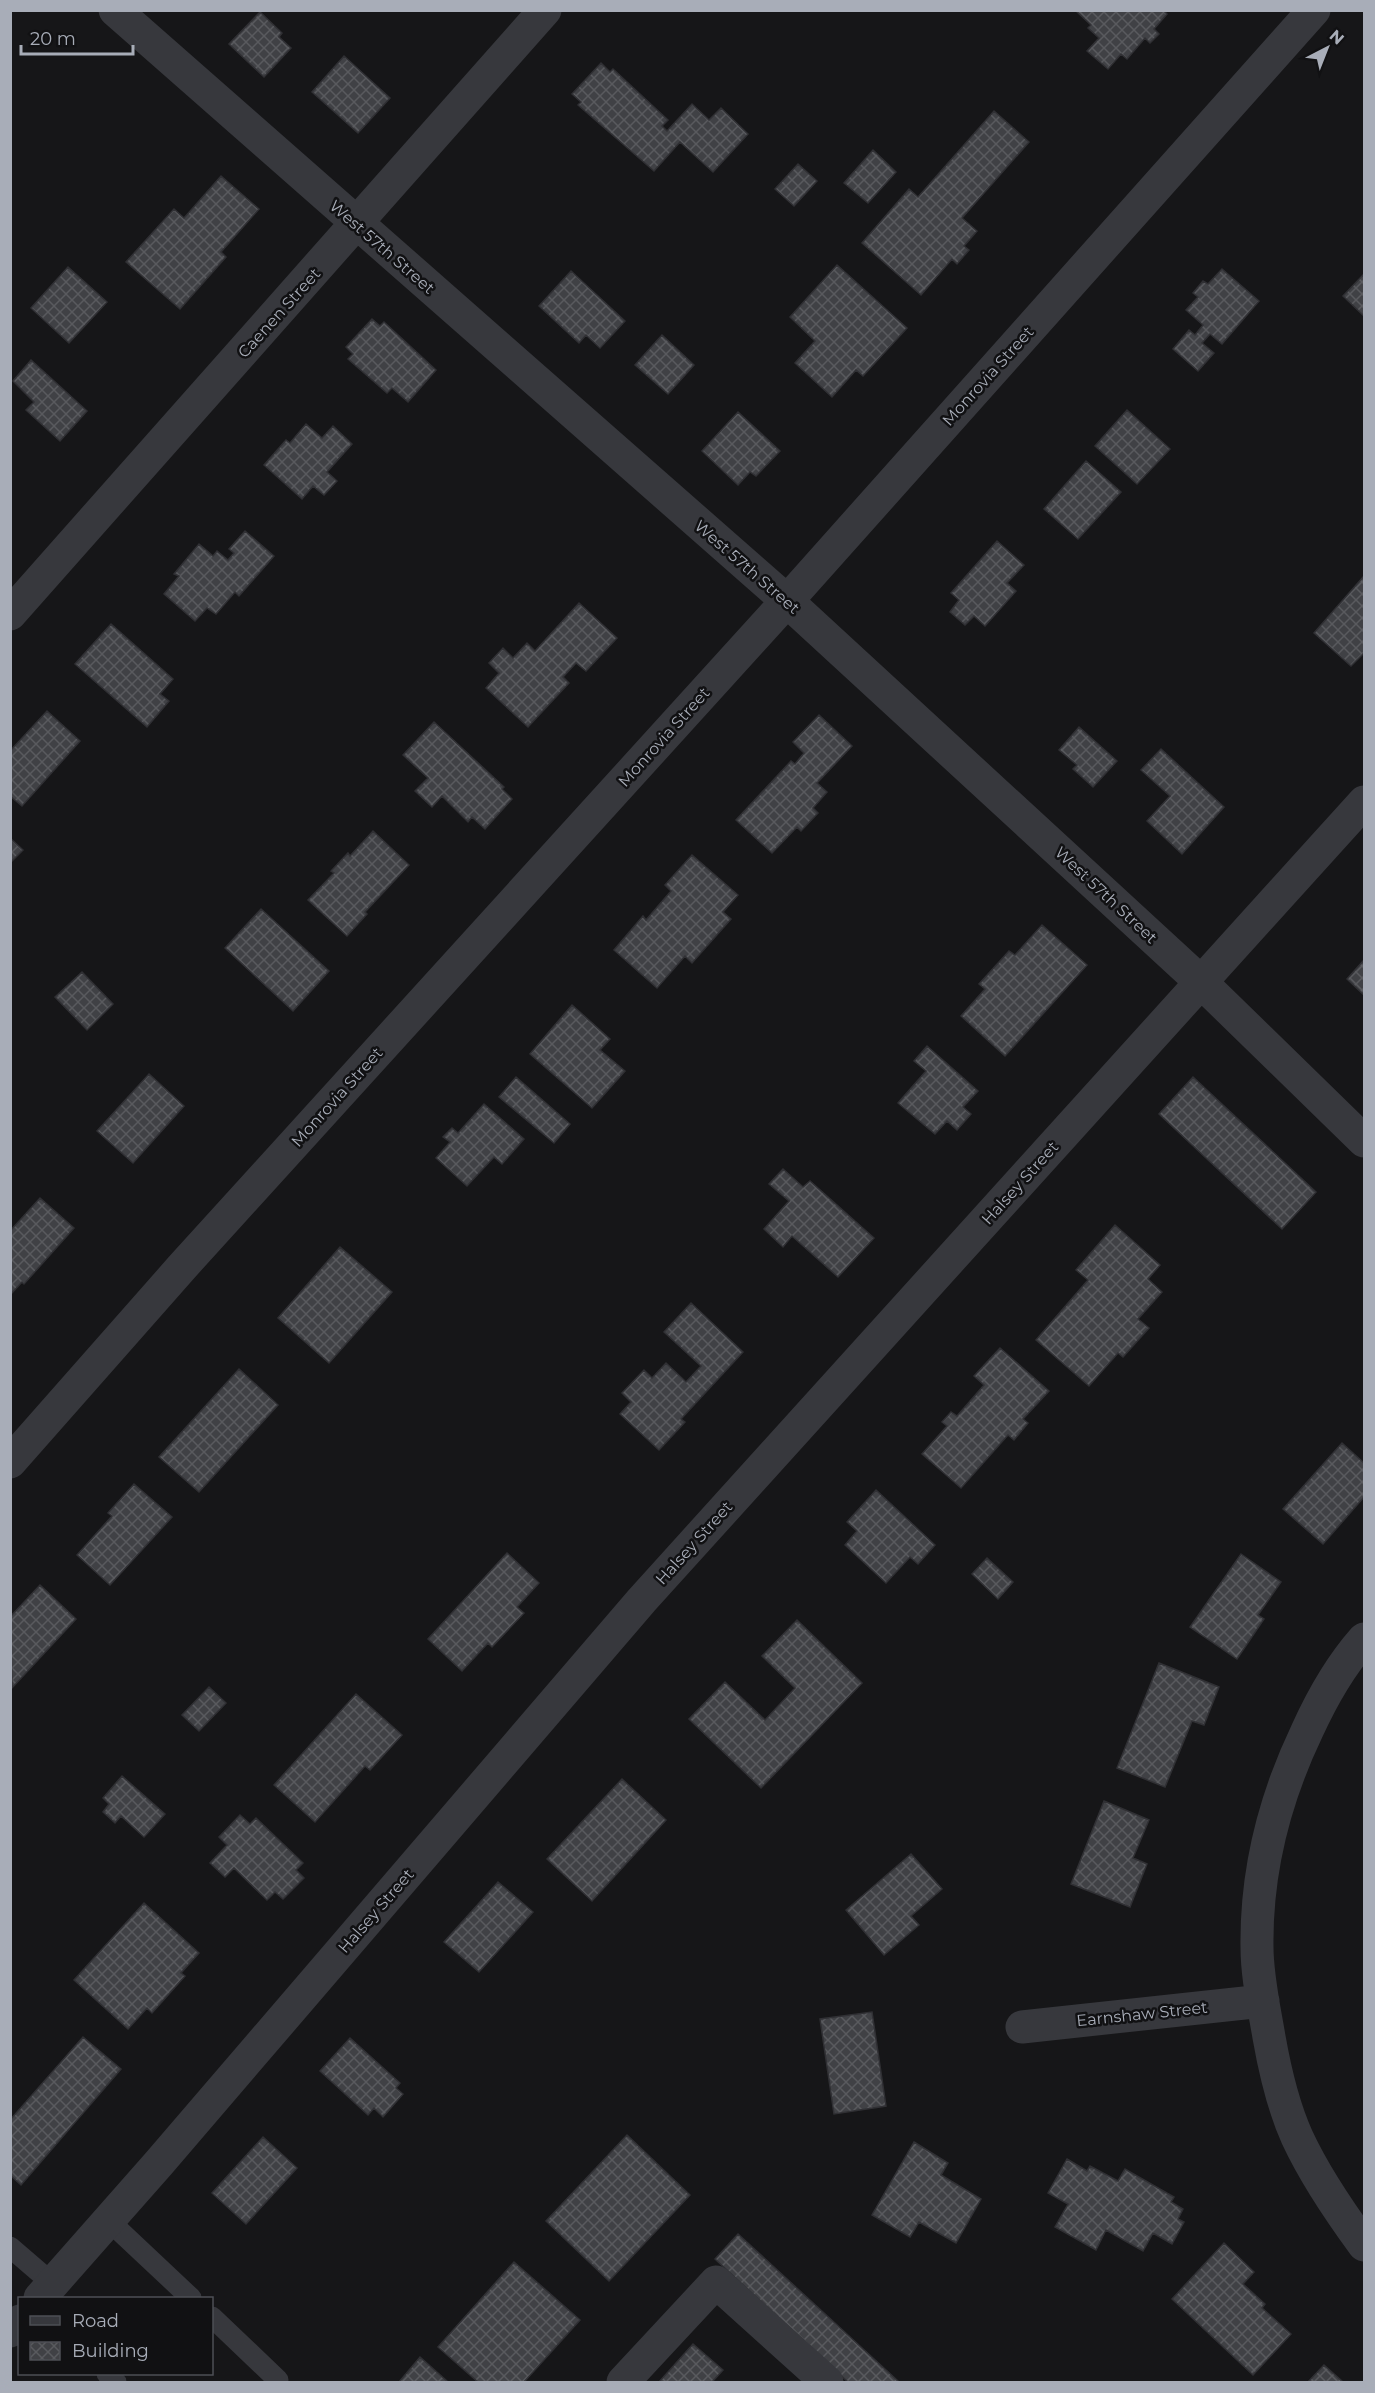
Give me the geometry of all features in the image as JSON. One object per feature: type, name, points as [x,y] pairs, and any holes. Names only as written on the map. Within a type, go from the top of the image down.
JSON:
[{"type":"street","name":"West 57th Street","points":[[115,10],[357,226],[787,601],[1202,983],[1365,1141]]},
{"type":"street","name":"Caenen Street","points":[[10,614],[357,226],[545,10]]},
{"type":"street","name":"Monrovia Street","points":[[10,1462],[198,1250],[787,601],[1314,10]]},
{"type":"street","name":"Halsey Street","points":[[46,2291],[642,1600],[1365,802]]},
{"type":"street","points":[[1365,1639],[1323,1698],[1293,1761],[1271,1827],[1260,1892],[1257,1947],[1263,2001],[1276,2076],[1297,2137],[1333,2203],[1365,2245]]},
{"type":"street","name":"Earnshaw Street","points":[[1022,2028],[1263,2001]]},
{"type":"street","points":[[623,2382],[716,2282],[827,2382]]},
{"type":"lane","points":[[108,2220],[190,2297]]},
{"type":"lane","points":[[10,2247],[46,2291]]},
{"type":"lane","points":[[213,2318],[278,2380]]},
{"type":"building","points":[[1075,10],[1163,10],[1167,14],[1154,29],[1159,34],[1150,43],[1145,38],[1127,59],[1121,54],[1108,69],[1087,51],[1099,38],[1088,28],[1091,25]]},
{"type":"building","points":[[260,12],[282,33],[279,37],[291,48],[264,77],[229,44]]},
{"type":"building","points":[[344,56],[390,98],[358,133],[312,92]]},
{"type":"building","points":[[601,63],[610,72],[613,69],[668,120],[662,126],[667,131],[692,104],[709,120],[721,108],[748,134],[713,172],[680,142],[654,171],[578,105],[581,102],[572,94]]},
{"type":"building","points":[[994,111],[1029,142],[962,218],[977,231],[964,246],[969,250],[957,264],[952,259],[921,295],[862,243],[909,189],[918,197]]},
{"type":"building","points":[[873,150],[896,172],[868,203],[844,183]]},
{"type":"building","points":[[798,164],[817,181],[794,206],[775,189]]},
{"type":"building","points":[[221,176],[259,209],[221,252],[226,257],[180,309],[126,262],[174,209],[184,218]]},
{"type":"building","points":[[837,265],[907,328],[863,376],[856,370],[832,397],[795,363],[815,341],[790,317]]},
{"type":"building","points":[[68,267],[107,302],[69,343],[31,308]]},
{"type":"building","points":[[1222,269],[1259,301],[1222,344],[1210,334],[1202,343],[1214,353],[1198,371],[1173,349],[1189,330],[1195,335],[1203,325],[1186,310],[1198,297],[1193,293],[1203,281],[1208,284]]},
{"type":"building","points":[[571,271],[625,321],[600,348],[586,335],[579,343],[539,306]]},
{"type":"building","points":[[1363,275],[1364,277],[1364,316],[1343,296]]},
{"type":"building","points":[[372,319],[380,326],[384,322],[436,370],[408,402],[392,388],[387,393],[348,359],[353,354],[346,347]]},
{"type":"building","points":[[662,335],[694,365],[668,394],[635,365]]},
{"type":"building","points":[[31,360],[87,411],[60,441],[26,410],[34,402],[13,381]]},
{"type":"building","points":[[1127,410],[1170,449],[1137,484],[1095,446]]},
{"type":"building","points":[[738,412],[780,451],[756,476],[750,472],[738,485],[702,451]]},
{"type":"building","points":[[306,424],[322,438],[333,426],[352,444],[327,472],[337,481],[324,495],[313,486],[302,499],[264,465],[286,440],[290,443]]},
{"type":"building","points":[[1086,461],[1121,492],[1078,539],[1044,509]]},
{"type":"building","points":[[245,531],[274,556],[239,596],[235,592],[216,614],[207,608],[195,621],[164,594],[179,576],[174,574],[199,544],[213,556],[217,551],[228,560],[234,553],[229,549]]},
{"type":"building","points":[[997,541],[1024,565],[1007,583],[1016,591],[985,626],[974,616],[965,625],[950,612],[959,600],[951,593]]},
{"type":"building","points":[[1364,576],[1364,653],[1351,666],[1314,633]]},
{"type":"building","points":[[579,603],[617,638],[586,671],[576,663],[563,677],[569,683],[528,727],[486,688],[499,673],[489,663],[503,648],[513,658],[527,643],[535,651]]},
{"type":"building","points":[[111,624],[173,679],[160,694],[169,701],[147,727],[75,664]]},
{"type":"building","points":[[47,711],[80,741],[22,806],[10,796],[10,751]]},
{"type":"building","points":[[819,715],[852,746],[817,783],[827,792],[813,808],[818,813],[801,831],[797,827],[772,853],[736,820],[791,761],[795,764],[804,753],[793,742]]},
{"type":"building","points":[[434,722],[504,787],[502,789],[512,799],[485,829],[472,817],[468,822],[442,796],[432,807],[415,791],[428,778],[403,755]]},
{"type":"building","points":[[1079,727],[1117,761],[1093,787],[1073,769],[1077,765],[1059,750]]},
{"type":"building","points":[[1161,749],[1224,807],[1182,854],[1147,821],[1170,796],[1141,770]]},
{"type":"building","points":[[373,831],[409,865],[365,912],[367,914],[347,936],[308,900],[334,873],[331,871],[348,853],[350,856]]},
{"type":"building","points":[[10,838],[23,850],[10,863]]},
{"type":"building","points":[[692,855],[738,895],[723,912],[731,919],[692,963],[685,956],[657,988],[614,950],[643,916],[646,920],[671,891],[665,885]]},
{"type":"building","points":[[261,909],[329,971],[293,1011],[225,948]]},
{"type":"building","points":[[1042,925],[1087,965],[1005,1056],[961,1016],[985,989],[979,984],[1009,951],[1015,955]]},
{"type":"building","points":[[1364,960],[1364,995],[1347,979]]},
{"type":"building","points":[[82,972],[113,1004],[87,1030],[55,997]]},
{"type":"building","points":[[572,1005],[610,1039],[600,1050],[625,1071],[592,1108],[530,1054]]},
{"type":"building","points":[[927,1046],[978,1091],[963,1107],[971,1114],[957,1130],[947,1121],[935,1134],[898,1103],[926,1071],[914,1061]]},
{"type":"building","points":[[149,1074],[184,1106],[133,1163],[97,1131]]},
{"type":"building","points":[[516,1077],[570,1124],[554,1143],[499,1097]]},
{"type":"building","points":[[1193,1077],[1316,1192],[1282,1229],[1159,1114]]},
{"type":"building","points":[[484,1104],[524,1139],[502,1164],[494,1157],[467,1186],[436,1158],[450,1142],[443,1137],[452,1128],[458,1133]]},
{"type":"building","points":[[783,1169],[803,1187],[810,1181],[874,1238],[838,1277],[792,1236],[783,1247],[764,1229],[789,1201],[769,1184]]},
{"type":"building","points":[[40,1198],[74,1228],[24,1284],[22,1282],[10,1295],[10,1231]]},
{"type":"building","points":[[1115,1225],[1160,1265],[1148,1279],[1162,1292],[1138,1319],[1149,1328],[1123,1357],[1118,1353],[1089,1386],[1036,1340],[1088,1280],[1076,1270]]},
{"type":"building","points":[[340,1247],[392,1292],[329,1363],[278,1318]]},
{"type":"building","points":[[691,1303],[743,1352],[681,1419],[685,1422],[659,1450],[620,1414],[631,1402],[622,1393],[644,1370],[652,1378],[666,1363],[686,1382],[701,1366],[664,1332]]},
{"type":"building","points":[[1000,1348],[1049,1391],[1023,1419],[1028,1423],[1014,1440],[1008,1435],[961,1488],[922,1454],[947,1426],[942,1422],[951,1412],[957,1416],[984,1385],[974,1376]]},
{"type":"building","points":[[239,1369],[278,1405],[199,1492],[159,1457]]},
{"type":"building","points":[[1342,1443],[1364,1463],[1364,1497],[1323,1544],[1283,1509]]},
{"type":"building","points":[[134,1484],[172,1517],[110,1585],[77,1555],[112,1516],[108,1513]]},
{"type":"building","points":[[876,1490],[935,1545],[918,1564],[910,1557],[886,1583],[845,1545],[857,1531],[847,1522]]},
{"type":"building","points":[[507,1553],[539,1583],[517,1607],[524,1613],[492,1647],[488,1643],[462,1671],[428,1639]]},
{"type":"building","points":[[1241,1554],[1281,1582],[1258,1615],[1264,1619],[1237,1659],[1190,1627]]},
{"type":"building","points":[[987,1558],[1013,1582],[998,1599],[972,1574]]},
{"type":"building","points":[[40,1585],[76,1619],[12,1688],[10,1617]]},
{"type":"building","points":[[797,1620],[862,1683],[761,1788],[689,1719],[725,1682],[765,1720],[795,1688],[762,1656]]},
{"type":"building","points":[[1159,1663],[1219,1687],[1204,1725],[1192,1721],[1165,1787],[1117,1768]]},
{"type":"building","points":[[209,1687],[226,1703],[199,1731],[182,1715]]},
{"type":"building","points":[[356,1694],[402,1735],[370,1770],[365,1766],[315,1822],[274,1785]]},
{"type":"building","points":[[122,1776],[165,1814],[144,1837],[121,1816],[115,1823],[103,1812],[109,1804],[103,1798]]},
{"type":"building","points":[[622,1779],[666,1820],[592,1901],[547,1859]]},
{"type":"building","points":[[1104,1801],[1149,1820],[1133,1858],[1147,1864],[1130,1907],[1071,1884]]},
{"type":"building","points":[[240,1815],[250,1824],[256,1818],[303,1863],[296,1870],[304,1878],[283,1899],[275,1892],[267,1900],[234,1868],[225,1877],[210,1863],[227,1845],[219,1837]]},
{"type":"building","points":[[911,1854],[942,1889],[911,1916],[919,1925],[884,1955],[846,1910]]},
{"type":"building","points":[[498,1882],[533,1912],[479,1972],[444,1942]]},
{"type":"building","points":[[144,1903],[199,1953],[181,1973],[185,1976],[152,2013],[147,2008],[128,2029],[74,1980]]},
{"type":"building","points":[[872,2012],[886,2106],[834,2114],[820,2019]]},
{"type":"building","points":[[83,2037],[121,2069],[21,2185],[10,2175],[10,2120]]},
{"type":"building","points":[[350,2038],[400,2083],[396,2088],[403,2094],[383,2117],[374,2108],[368,2115],[320,2071]]},
{"type":"building","points":[[627,2135],[690,2195],[609,2281],[546,2221]]},
{"type":"building","points":[[263,2137],[297,2168],[246,2224],[212,2193]]},
{"type":"building","points":[[914,2142],[948,2163],[941,2175],[981,2199],[956,2243],[919,2222],[910,2237],[872,2215]]},
{"type":"building","points":[[1067,2159],[1087,2171],[1090,2166],[1118,2181],[1125,2169],[1174,2197],[1171,2202],[1183,2209],[1178,2219],[1184,2222],[1172,2244],[1153,2233],[1143,2251],[1106,2230],[1096,2250],[1055,2227],[1068,2204],[1048,2193]]},
{"type":"building","points":[[738,2234],[898,2381],[848,2382],[715,2259]]},
{"type":"building","points":[[1224,2243],[1254,2272],[1243,2284],[1265,2304],[1262,2308],[1291,2334],[1253,2375],[1172,2299]]},
{"type":"building","points":[[514,2262],[580,2320],[524,2382],[478,2382],[438,2347]]},
{"type":"building","points":[[693,2344],[723,2370],[712,2382],[659,2382]]},
{"type":"building","points":[[420,2357],[448,2382],[399,2382]]},
{"type":"building","points":[[1324,2365],[1343,2382],[1308,2382]]}]
